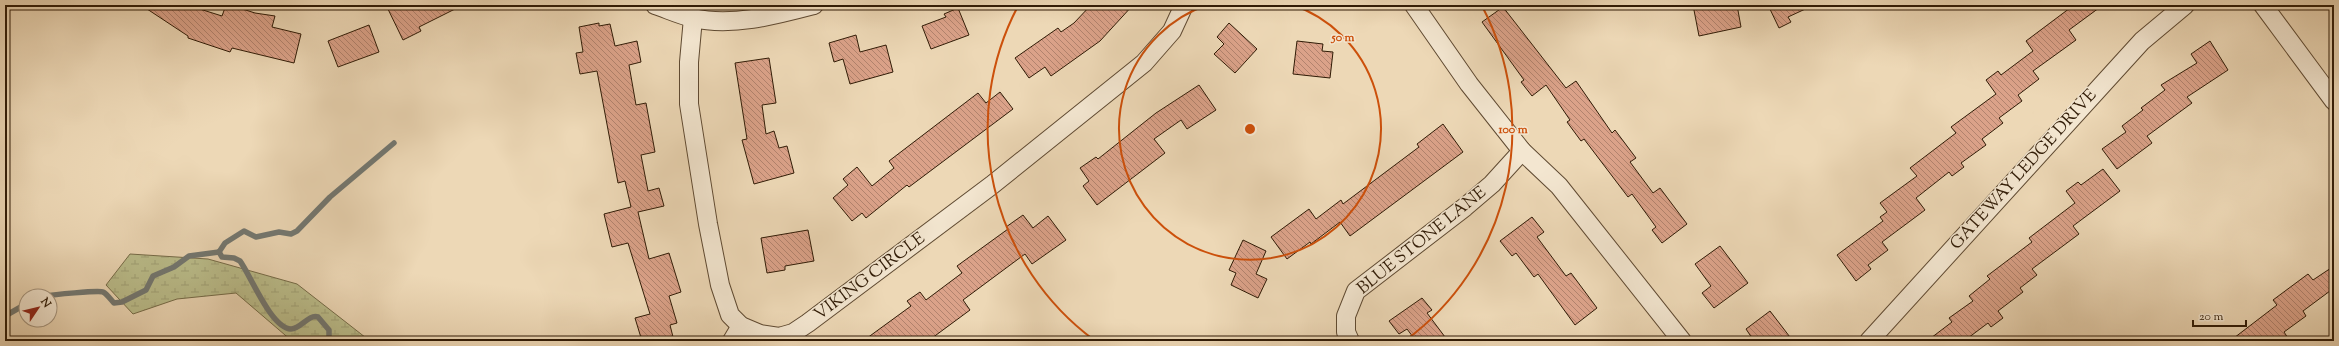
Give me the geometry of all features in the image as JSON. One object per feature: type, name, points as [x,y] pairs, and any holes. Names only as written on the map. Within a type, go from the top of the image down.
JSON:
[{"type":"street","points":[[655,5],[693,18],[752,20],[814,5]]},
{"type":"street","name":"VIKING CIRCLE","points":[[693,18],[689,62],[689,104],[720,285],[730,315],[741,326],[760,334],[779,339],[793,333],[808,323],[992,185],[1102,99],[1144,63],[1154,52],[1172,31],[1184,5]]},
{"type":"street","points":[[1414,5],[1469,84],[1522,151],[1559,186],[1682,341]]},
{"type":"street","name":"GATEWAY LEDGE DRIVE","points":[[1869,341],[2142,41],[2185,5]]},
{"type":"street","points":[[2263,5],[2334,101]]},
{"type":"street","name":"BLUE STONE LANE","points":[[1350,341],[1346,332],[1346,316],[1356,291],[1465,207],[1492,184],[1522,151]]},
{"type":"street","points":[[732,341],[741,326]]},
{"type":"green space","points":[[130,254],[208,259],[297,284],[370,341],[292,341],[236,293],[177,299],[133,314],[106,285]]},
{"type":"building","points":[[141,5],[187,5],[222,16],[226,5],[230,5],[255,13],[275,16],[272,27],[301,34],[294,63],[232,48],[230,52],[188,38],[188,36]]},
{"type":"building","points":[[386,5],[463,5],[419,27],[421,31],[403,40]]},
{"type":"building","points":[[1091,5],[1133,5],[1100,41],[1051,76],[1045,67],[1029,78],[1015,58],[1058,28],[1061,32],[1074,23]]},
{"type":"building","points":[[1693,5],[1737,5],[1741,27],[1699,36]]},
{"type":"building","points":[[1768,5],[1814,5],[1788,17],[1791,22],[1779,28]]},
{"type":"building","points":[[2074,5],[2103,5],[2069,30],[2076,40],[2033,71],[2039,79],[2018,95],[2022,101],[1999,118],[2003,123],[1982,139],[1986,145],[1961,163],[1964,167],[1952,176],[1949,172],[1916,198],[1925,210],[1882,242],[1888,250],[1868,265],[1871,269],[1856,281],[1837,255],[1883,221],[1880,217],[1887,212],[1880,203],[1917,176],[1910,168],[1956,133],[1951,127],[1996,94],[1986,80],[1998,71],[2001,75],[2033,51],[2026,41]]},
{"type":"building","points":[[1503,7],[1566,88],[1576,81],[1612,133],[1615,130],[1636,158],[1630,162],[1653,193],[1660,188],[1687,224],[1662,243],[1652,230],[1656,227],[1632,194],[1628,197],[1584,139],[1581,141],[1567,122],[1570,120],[1546,85],[1532,96],[1521,82],[1524,80],[1482,22]]},
{"type":"building","points":[[958,8],[969,35],[931,49],[922,26],[946,17],[944,14]]},
{"type":"building","points":[[599,23],[599,26],[610,24],[615,46],[637,41],[641,62],[629,65],[636,105],[646,103],[655,152],[641,155],[648,191],[659,188],[664,206],[638,212],[649,259],[669,253],[681,292],[669,296],[677,323],[670,325],[674,341],[642,341],[635,318],[650,314],[628,243],[612,247],[604,214],[631,207],[625,181],[618,183],[597,71],[580,74],[576,53],[583,52],[579,27]]},
{"type":"building","points":[[1229,23],[1257,49],[1235,73],[1214,54],[1224,44],[1217,37]]},
{"type":"building","points":[[369,25],[379,52],[338,67],[328,41]]},
{"type":"building","points":[[856,35],[860,52],[886,45],[893,72],[850,84],[843,59],[834,62],[829,43]]},
{"type":"building","points":[[1297,41],[1323,44],[1322,51],[1333,52],[1330,78],[1293,74]]},
{"type":"building","points":[[2210,41],[2228,70],[2187,97],[2192,103],[2147,136],[2152,143],[2117,169],[2102,149],[2126,132],[2122,126],[2143,110],[2141,108],[2165,90],[2161,85],[2197,63],[2191,54]]},
{"type":"building","points":[[769,58],[776,103],[762,105],[766,134],[774,131],[779,148],[787,146],[794,173],[754,184],[742,140],[747,139],[735,63]]},
{"type":"building","points":[[1199,85],[1216,110],[1187,129],[1181,120],[1154,139],[1165,153],[1097,205],[1083,186],[1089,181],[1080,168],[1096,157],[1098,159],[1156,113]]},
{"type":"building","points":[[1000,92],[1013,109],[909,187],[907,185],[866,218],[862,213],[852,221],[833,198],[848,185],[843,179],[857,167],[872,186],[894,168],[889,161],[978,93],[986,103]]},
{"type":"building","points":[[1443,124],[1463,152],[1350,236],[1340,222],[1311,244],[1310,242],[1287,259],[1271,237],[1309,209],[1316,219],[1341,200],[1343,204],[1419,147],[1417,144]]},
{"type":"building","points":[[2103,169],[2120,191],[2073,226],[2079,234],[2032,269],[2037,275],[2020,288],[2023,292],[1998,311],[2003,318],[1991,327],[1988,323],[1964,341],[1927,341],[1952,322],[1949,318],[1973,301],[1969,296],[1990,279],[1987,276],[2032,242],[2029,238],[2075,203],[2066,191],[2078,182],[2081,185]]},
{"type":"building","points":[[1023,215],[1033,228],[1048,216],[1066,240],[1032,264],[1025,254],[963,300],[970,310],[928,341],[863,341],[911,306],[907,301],[920,292],[926,300],[962,273],[957,266],[1008,229],[1006,227]]},
{"type":"building","points":[[1532,217],[1544,232],[1537,237],[1566,276],[1571,273],[1597,308],[1575,325],[1538,274],[1534,277],[1516,253],[1512,256],[1500,241]]},
{"type":"building","points":[[808,230],[814,261],[785,266],[785,270],[767,273],[761,238]]},
{"type":"building","points":[[1243,240],[1266,251],[1256,274],[1267,279],[1258,298],[1231,285],[1236,273],[1229,270]]},
{"type":"building","points":[[1720,246],[1748,283],[1714,308],[1702,293],[1711,286],[1695,264]]},
{"type":"building","points":[[2334,266],[2334,288],[2303,311],[2306,316],[2284,332],[2290,341],[2230,341],[2277,305],[2273,300],[2308,274],[2313,280]]},
{"type":"building","points":[[1422,298],[1432,310],[1427,313],[1448,341],[1416,341],[1407,329],[1399,334],[1389,321]]},
{"type":"building","points":[[1770,311],[1793,341],[1754,341],[1746,329]]},
{"type":"waterway","points":[[219,252],[225,243],[244,231],[256,237],[279,232],[291,234],[297,231],[330,197],[394,143]]},
{"type":"waterway","points":[[219,252],[222,257],[234,258],[240,261],[262,300],[276,320],[291,329],[298,327],[308,319],[318,317],[329,330],[329,341]]},
{"type":"waterway","points":[[58,295],[103,292],[114,303],[122,302],[146,290],[153,276],[174,267],[189,256],[219,252]]},
{"type":"waterway","points":[[5,316],[18,309]]}]
